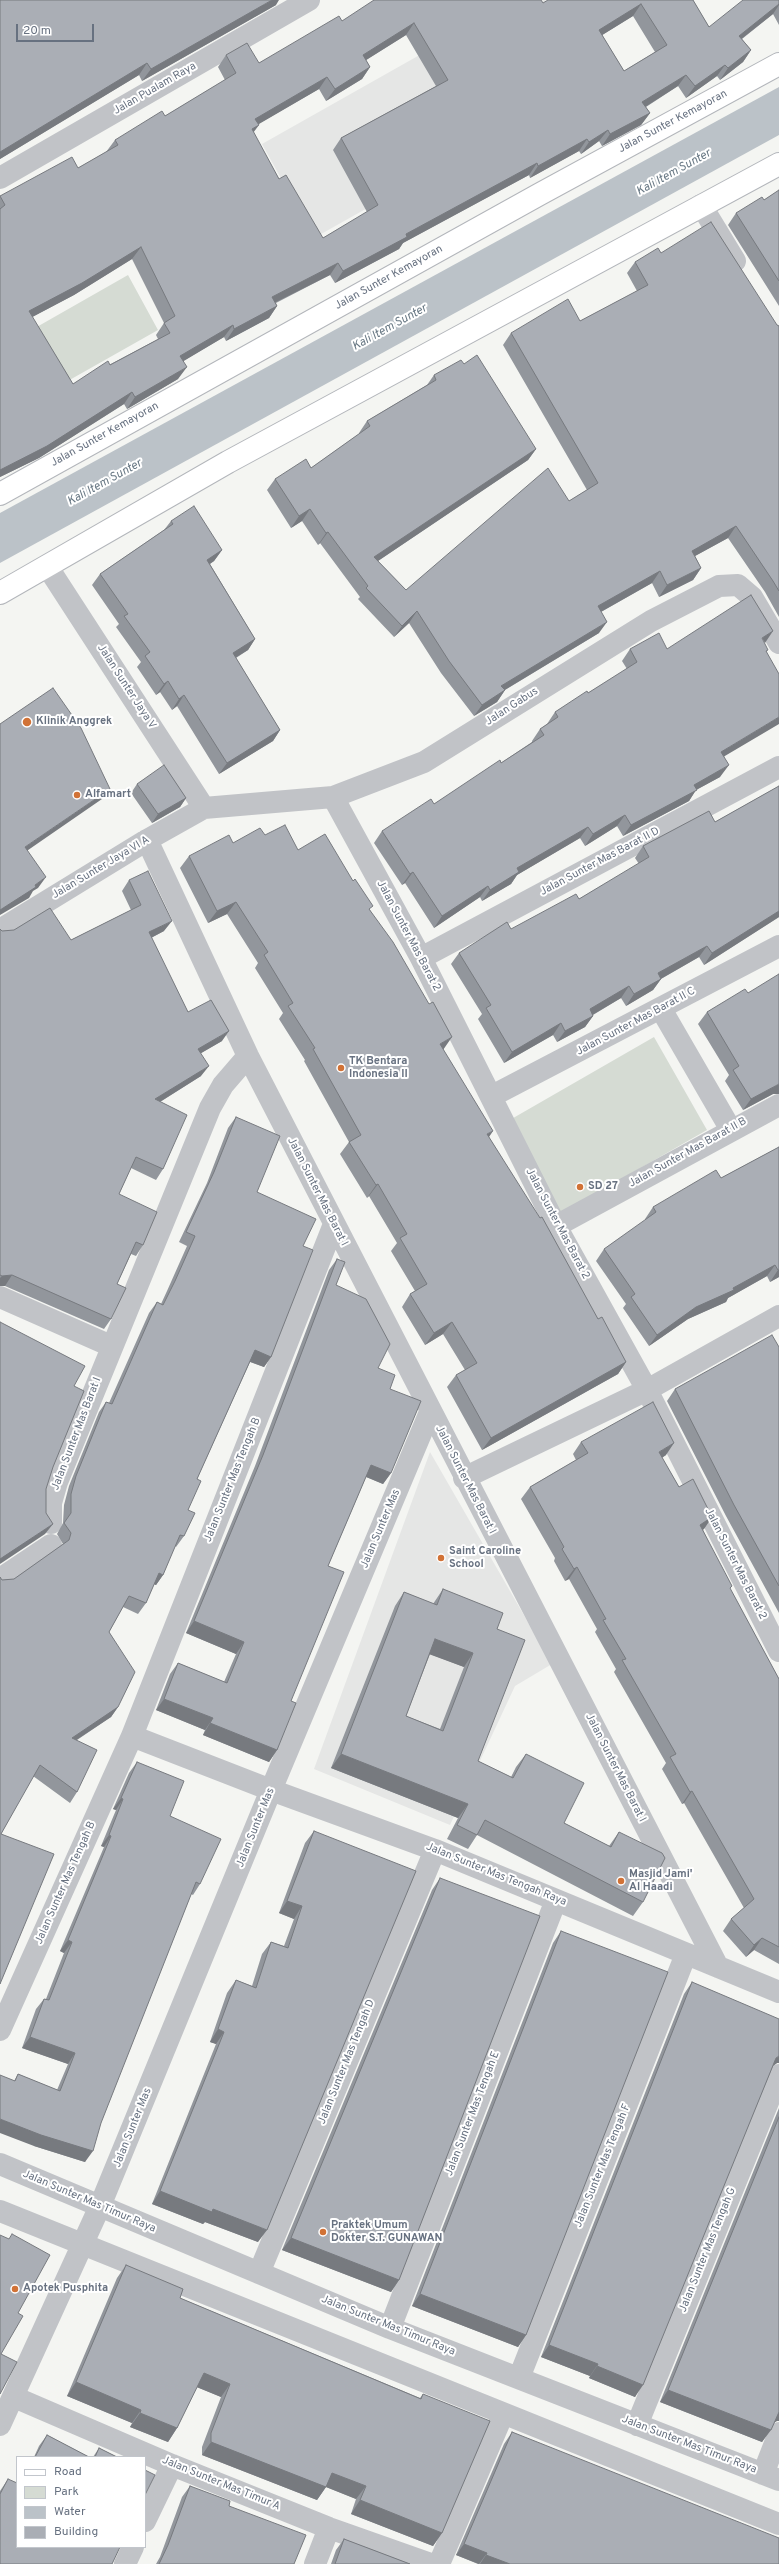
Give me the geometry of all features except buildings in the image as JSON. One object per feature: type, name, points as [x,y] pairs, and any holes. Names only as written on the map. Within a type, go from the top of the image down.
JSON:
[{"type":"main road","name":"Jalan Sunter Kemayoran","points":[[0,494],[520,205],[779,64]]},
{"type":"main road","points":[[0,593],[228,462],[779,164]]},
{"type":"street","name":"Jalan Pualam Raya","points":[[0,178],[305,1]]},
{"type":"street","points":[[701,206],[744,276]]},
{"type":"street","name":"Jalan Sunter Jaya V","points":[[47,566],[204,808]]},
{"type":"street","name":"Jalan Gabus","points":[[204,808],[333,798],[424,762],[651,621],[719,586],[738,585],[752,597],[779,643]]},
{"type":"street","name":"Jalan Sunter Mas Barat II D","points":[[421,958],[779,767]]},
{"type":"street","name":"Jalan Sunter Mas Barat 2","points":[[333,798],[421,958],[492,1096],[556,1226],[647,1390],[779,1651]]},
{"type":"street","name":"Jalan Sunter Jaya VI A","points":[[0,930],[147,840],[204,808]]},
{"type":"street","name":"Jalan Sunter Mas Barat I","points":[[147,840],[248,1056],[464,1478],[718,1967]]},
{"type":"street","name":"Jalan Sunter Mas Barat II C","points":[[492,1096],[779,946]]},
{"type":"street","points":[[661,1009],[731,1130]]},
{"type":"street","name":"Jalan Sunter Mas Barat I","points":[[51,1523],[50,1503],[57,1482],[111,1346],[210,1108],[223,1085],[248,1056]]},
{"type":"street","name":"Jalan Sunter Mas Barat II B","points":[[556,1226],[779,1105]]},
{"type":"street","name":"Jalan Sunter Mas Tengah B","points":[[0,2030],[132,1736],[334,1224]]},
{"type":"street","points":[[0,1297],[111,1346]]},
{"type":"street","points":[[464,1478],[647,1390],[776,1324]]},
{"type":"street","name":"Jalan Sunter Mas","points":[[0,2425],[84,2244],[271,1790],[430,1412]]},
{"type":"street","points":[[0,1579],[51,1545]]},
{"type":"street","points":[[132,1736],[271,1790]]},
{"type":"street","name":"Jalan Sunter Mas Tengah Raya","points":[[271,1790],[435,1850],[779,1992]]},
{"type":"street","name":"Jalan Sunter Mas Tengah D","points":[[258,2273],[435,1850]]},
{"type":"street","name":"Jalan Sunter Mas Tengah E","points":[[390,2328],[556,1900]]},
{"type":"street","name":"Jalan Sunter Mas Tengah F","points":[[519,2378],[686,1954]]},
{"type":"street","name":"Jalan Sunter Mas Tengah G","points":[[637,2425],[779,2075]]},
{"type":"street","name":"Jalan Sunter Mas Timur Raya","points":[[0,2164],[390,2328],[771,2477]]},
{"type":"street","points":[[0,2211],[779,2524]]},
{"type":"street","name":"Jalan Sunter Mas Timur A","points":[[14,2397],[172,2465],[329,2528],[431,2564]]},
{"type":"street","points":[[439,2564],[503,2414]]},
{"type":"street","points":[[771,2477],[779,2433]]},
{"type":"street","points":[[146,2519],[172,2465]]},
{"type":"street","points":[[315,2564],[329,2528]]},
{"type":"street","points":[[125,2564],[133,2548]]},
{"type":"shaded area","points":[[517,0],[583,0],[620,66],[314,238],[262,144]]},
{"type":"shaded area","name":"Saint Caroline School","points":[[430,1452],[552,1664],[515,1686],[450,1825],[314,1769]]},
{"type":"green space","points":[[128,275],[158,330],[66,382],[35,328]]},
{"type":"green space","points":[[654,1037],[707,1130],[560,1214],[508,1121]]},
{"type":"water","name":"Kali Item Sunter","points":[[779,87],[779,135],[0,563],[0,513]]},
{"type":"place","name":"Klinik Anggrek","points":[[27,722]]},
{"type":"place","name":"Alfamart","points":[[77,795]]},
{"type":"place","name":"TK Bentara Indonesia II","points":[[341,1068]]},
{"type":"place","name":"SD 27","points":[[580,1187]]},
{"type":"place","name":"Saint Caroline School","points":[[441,1558]]},
{"type":"place","name":"Masjid Jami' Al Haadi","points":[[621,1881]]},
{"type":"place","name":"Praktek Umum Dokter S.T. GUNAWAN","points":[[323,2232]]},
{"type":"place","name":"Apotek Pusphita","points":[[15,2289]]}]
